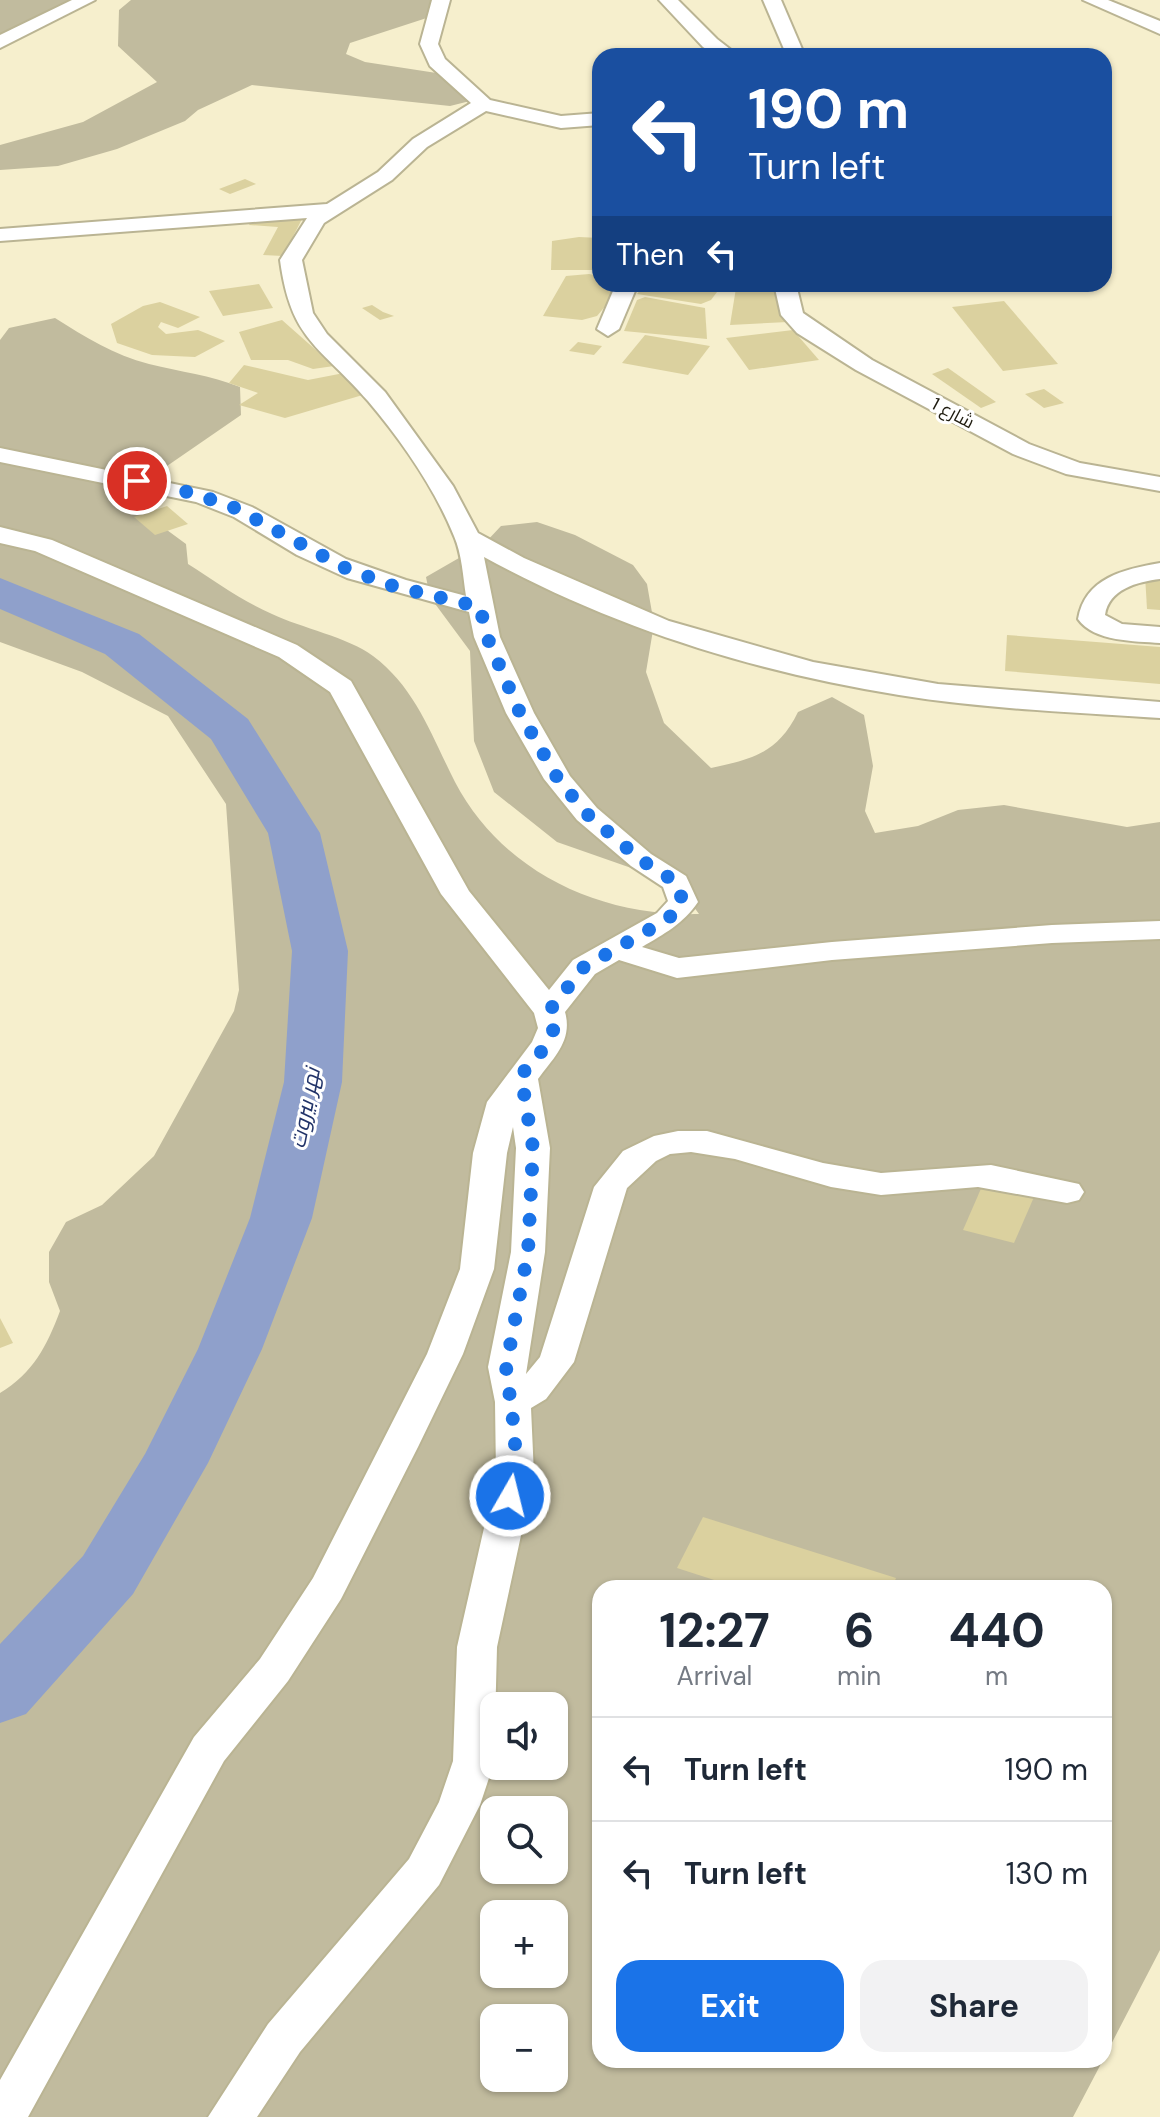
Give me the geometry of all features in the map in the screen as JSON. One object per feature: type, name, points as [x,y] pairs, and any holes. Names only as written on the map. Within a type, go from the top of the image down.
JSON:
[{"type":"street","points":[[0,42],[86,0]]},
{"type":"street","points":[[441,0],[429,44],[437,62],[483,104],[561,122],[592,120]]},
{"type":"street","points":[[668,0],[718,48]]},
{"type":"street","points":[[772,0],[793,48]]},
{"type":"street","points":[[1092,0],[1160,28]]},
{"type":"street","points":[[483,104],[420,143],[359,194],[328,210],[302,238],[291,260],[302,313],[318,338],[377,397],[441,486],[468,538],[487,637],[520,713],[558,779],[587,814],[641,860],[676,882],[683,902],[668,919],[584,967],[549,1011]]},
{"type":"street","points":[[0,235],[328,210]]},
{"type":"street","points":[[608,329],[624,292]]},
{"type":"street","name":"شارع 1","points":[[787,292],[792,315],[813,335],[937,405],[1050,461],[1160,484]]},
{"type":"street","points":[[0,455],[53,469],[192,493],[235,508],[347,569],[396,587],[480,607]]},
{"type":"street","points":[[0,535],[43,545],[259,638],[319,669],[341,687],[456,894],[549,1011],[554,1028],[547,1045],[503,1102],[490,1153],[477,1269],[438,1367],[327,1588],[274,1670],[209,1749],[4,2117]]},
{"type":"street","points":[[468,538],[580,597],[736,652],[915,688],[1160,710]]},
{"type":"street","points":[[1160,571],[1131,576],[1101,592],[1092,605],[1091,619],[1117,631],[1160,635]]},
{"type":"street","points":[[614,948],[677,968],[848,949],[1052,934],[1160,930]]},
{"type":"street","points":[[231,2117],[284,2038],[361,1942],[424,1872],[459,1805],[474,1761],[477,1647],[515,1475],[513,1402],[506,1367],[528,1252],[533,1148],[521,1075]]},
{"type":"street","points":[[513,1402],[533,1390],[556,1362],[611,1187],[631,1160],[664,1144],[692,1141],[736,1149],[817,1173],[885,1184],[924,1183],[966,1175],[1011,1178],[1067,1192]]},
{"type":"shaded area","points":[[0,0],[72,0],[0,35]]},
{"type":"shaded area","points":[[131,0],[444,0],[442,13],[350,43],[346,54],[365,62],[456,76],[478,99],[450,106],[252,85],[198,110],[185,121],[117,149],[58,166],[0,170],[0,145],[83,122],[157,82],[118,46],[119,10]]},
{"type":"shaded area","points":[[55,318],[124,356],[240,387],[241,415],[122,497],[186,544],[188,564],[272,614],[363,649],[388,669],[412,698],[475,814],[499,841],[527,864],[558,883],[626,907],[662,913],[699,914],[677,884],[557,842],[494,792],[474,741],[470,651],[430,597],[426,577],[485,543],[501,526],[537,522],[575,535],[633,565],[647,584],[654,624],[646,672],[664,723],[711,768],[763,752],[782,737],[798,712],[832,697],[864,715],[873,766],[865,811],[875,833],[918,826],[958,810],[1004,805],[1127,827],[1160,822],[1160,1950],[1112,2043],[1112,1580],[592,1580],[592,2068],[1099,2068],[1073,2117],[0,2117],[0,1393],[21,1377],[38,1358],[60,1311],[49,1282],[49,1252],[66,1222],[102,1205],[154,1156],[234,1011],[239,990],[226,804],[168,716],[82,672],[0,642],[0,340],[9,328]]},
{"type":"building","points":[[245,179],[256,184],[230,194],[219,189]]},
{"type":"building","points":[[254,216],[302,219],[283,256],[263,255],[278,227],[249,225]]},
{"type":"building","points":[[592,238],[592,270],[551,270],[552,241]]},
{"type":"building","points":[[592,275],[592,292],[617,292],[597,316],[582,320],[543,316],[566,276]]},
{"type":"building","points":[[259,284],[273,308],[223,316],[209,291]]},
{"type":"building","points":[[717,292],[711,300],[701,304],[637,294]]},
{"type":"building","points":[[735,292],[779,292],[788,322],[730,325]]},
{"type":"building","points":[[645,297],[705,308],[707,339],[624,331],[637,300]]},
{"type":"building","points":[[1004,301],[1058,364],[1003,371],[952,307]]},
{"type":"building","points":[[160,302],[200,317],[178,328],[161,322],[158,327],[166,334],[198,330],[225,341],[195,357],[152,355],[117,343],[111,324],[143,306]]},
{"type":"building","points":[[372,305],[394,316],[380,320],[362,308]]},
{"type":"building","points":[[282,320],[334,366],[313,369],[288,360],[251,360],[239,332]]},
{"type":"building","points":[[793,330],[819,360],[749,370],[726,338]]},
{"type":"building","points":[[645,335],[710,346],[688,375],[622,363]]},
{"type":"building","points":[[578,342],[602,346],[594,355],[569,351]]},
{"type":"building","points":[[244,365],[308,380],[344,373],[366,394],[285,418],[239,405],[258,393],[229,383]]},
{"type":"building","points":[[948,368],[996,402],[981,408],[932,374]]},
{"type":"building","points":[[1044,389],[1064,403],[1044,408],[1025,394]]},
{"type":"building","points":[[167,506],[188,524],[155,535],[134,517]]},
{"type":"building","points":[[1145,575],[1160,576],[1160,610],[1147,609]]},
{"type":"building","points":[[1007,635],[1160,647],[1160,684],[1005,671]]},
{"type":"building","points":[[983,1184],[1034,1197],[1014,1243],[963,1230]]},
{"type":"building","points":[[0,1318],[13,1343],[0,1348]]},
{"type":"building","points":[[703,1517],[896,1578],[714,1580],[677,1568]]},
{"type":"waterway","name":"نهر بيروت","points":[[0,592],[122,644],[230,730],[294,833],[320,951],[313,1082],[281,1218],[230,1349],[174,1463],[108,1575],[0,1693]]},
{"type":"route","points":[[137,481],[192,493],[235,508],[313,553],[396,587],[480,607],[487,637],[520,713],[558,779],[587,814],[641,860],[676,882],[683,902],[668,919],[584,967],[549,1011],[554,1028],[547,1045],[521,1075],[533,1148],[528,1252],[506,1367],[513,1402],[515,1436],[515,1475],[510,1496]]}]
